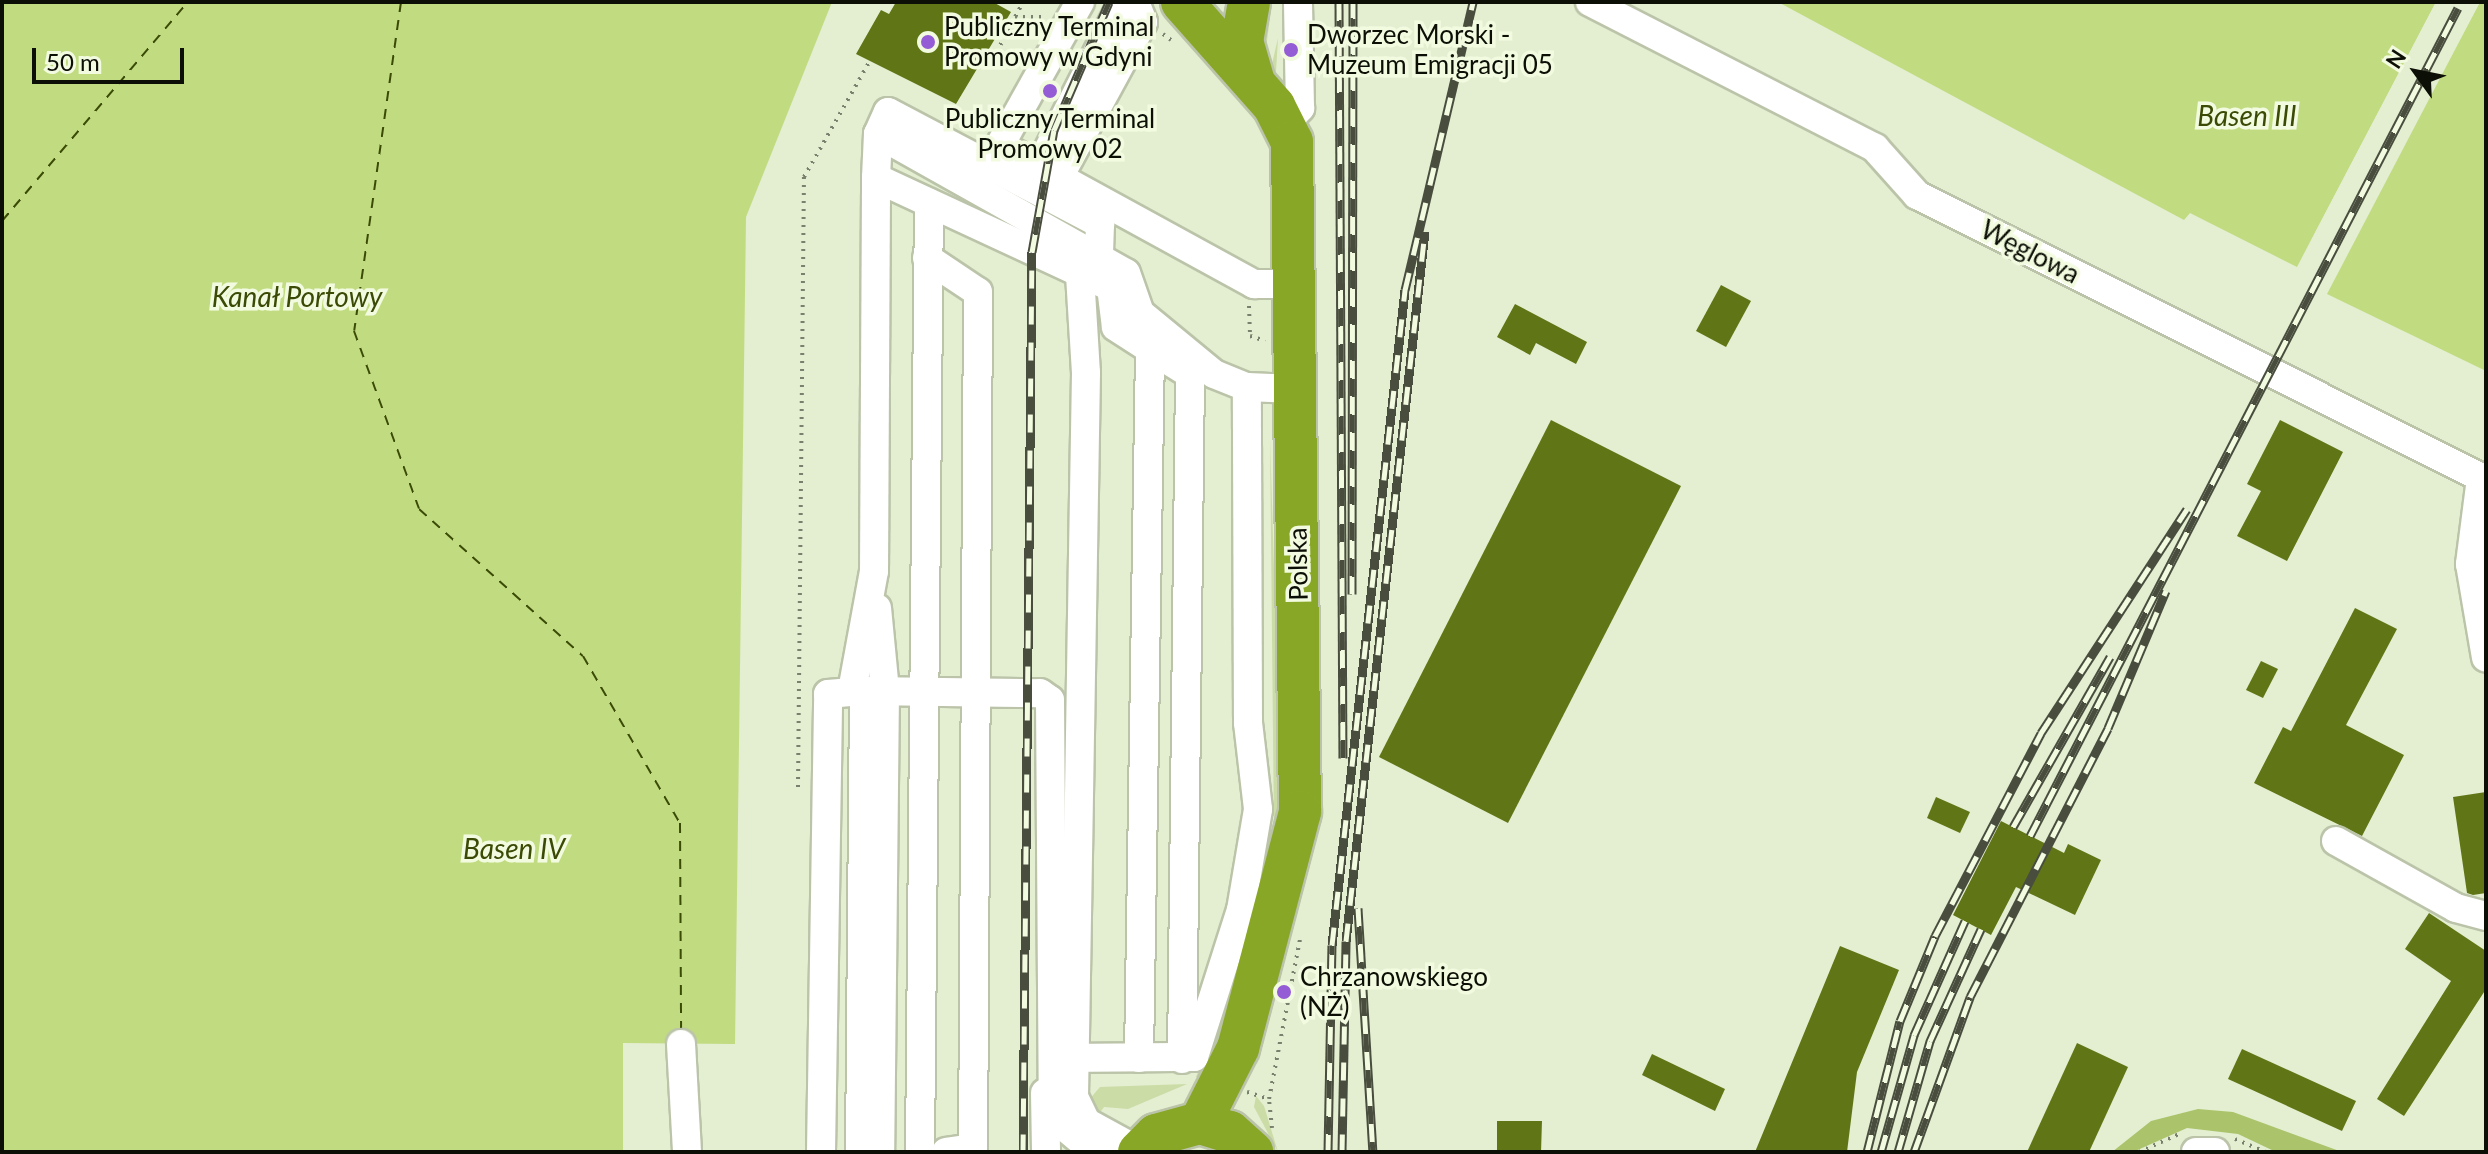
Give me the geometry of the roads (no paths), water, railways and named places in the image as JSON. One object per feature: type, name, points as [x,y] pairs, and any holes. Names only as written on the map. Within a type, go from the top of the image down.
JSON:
[{"type":"highway","points":[[1182,2],[1271,104]]},
{"type":"highway","name":"Polska","points":[[1227,1136],[1238,1048],[1300,812],[1295,389],[1280,284],[1271,104],[1242,41],[1249,2]]},
{"type":"highway","points":[[1139,1152],[1156,1135],[1227,1136]]},
{"type":"street","points":[[1050,171],[1123,2]]},
{"type":"street","points":[[1050,171],[1143,22],[1135,2]]},
{"type":"street","points":[[1271,104],[1283,89],[1290,2]]},
{"type":"street","points":[[1271,104],[1300,108],[1298,2]]},
{"type":"street","name":"Węglowa","points":[[1590,2],[1875,148],[1917,195],[2484,479]]},
{"type":"street","points":[[1067,8],[1000,145],[1280,284]]},
{"type":"street","points":[[860,1152],[867,691],[874,571],[878,134],[1099,254],[1126,273],[1140,313],[1167,339],[1214,374],[1247,387],[1295,389]]},
{"type":"street","points":[[876,178],[1111,287],[1116,327],[1190,374],[1182,1059]]},
{"type":"street","points":[[920,1152],[929,203]]},
{"type":"street","points":[[1099,254],[1080,275],[1086,373],[1076,1058],[1080,1114],[1139,1152]]},
{"type":"street","points":[[927,258],[978,292],[973,1148],[946,1152]]},
{"type":"street","points":[[1139,1058],[1150,349]]},
{"type":"street","points":[[1076,1058],[1194,1057],[1241,910],[1258,809],[1248,723],[1247,387]]},
{"type":"street","points":[[2484,479],[2470,564],[2486,658]]},
{"type":"street","points":[[867,691],[880,1152]]},
{"type":"street","points":[[821,1152],[828,694],[867,691],[1040,693],[1052,706],[1053,1088],[1066,1128],[1095,1152]]},
{"type":"street","points":[[1040,693],[1046,1152]]},
{"type":"street","points":[[2336,841],[2456,908],[2486,916]]},
{"type":"street","points":[[680,1152],[681,1044],[687,1152]]},
{"type":"street","points":[[2196,1152],[2215,1152]]},
{"type":"water","points":[[2,2],[832,2],[746,217],[735,1044],[623,1043],[623,1152],[2,1152]]},
{"type":"water","name":"Basen III","points":[[1778,2],[2436,2],[2297,267],[2190,213],[2184,220]]},
{"type":"water","points":[[2480,2],[2486,2],[2486,371],[2327,294]]},
{"type":"railway","points":[[1023,1152],[1032,252],[1054,130],[1109,2]]},
{"type":"railway","points":[[1339,2],[1343,758]]},
{"type":"railway","points":[[1352,594],[1353,2]]},
{"type":"railway","points":[[1328,1152],[1332,945],[1405,290],[1473,2]]},
{"type":"railway","points":[[2030,836],[2458,8]]},
{"type":"railway","points":[[1342,1152],[1346,941],[1425,231]]},
{"type":"railway","points":[[1867,1152],[1900,1021],[1935,936],[2041,733],[2187,509]]},
{"type":"railway","points":[[1914,1152],[1970,997],[2108,728],[2166,591]]},
{"type":"railway","points":[[2013,827],[2110,657]]},
{"type":"railway","points":[[1358,908],[1373,1152]]},
{"type":"railway","points":[[1881,1152],[1914,1035],[1965,921]]},
{"type":"railway","points":[[1898,1152],[1930,1041],[1981,929]]},
{"type":"place","name":"Publiczny Terminal Promowy w Gdyni","points":[[928,42]]},
{"type":"place","name":"Dworzec Morski - Muzeum Emigracji 05","points":[[1291,50]]},
{"type":"place","name":"Publiczny Terminal Promowy 02","points":[[1050,91]]},
{"type":"place","name":"Chrzanowskiego (NŻ)","points":[[1284,992]]},
{"type":"water label","name":"Kanał Portowy","points":[[297,296]]},
{"type":"water label","name":"Basen IV","points":[[514,848]]}]
